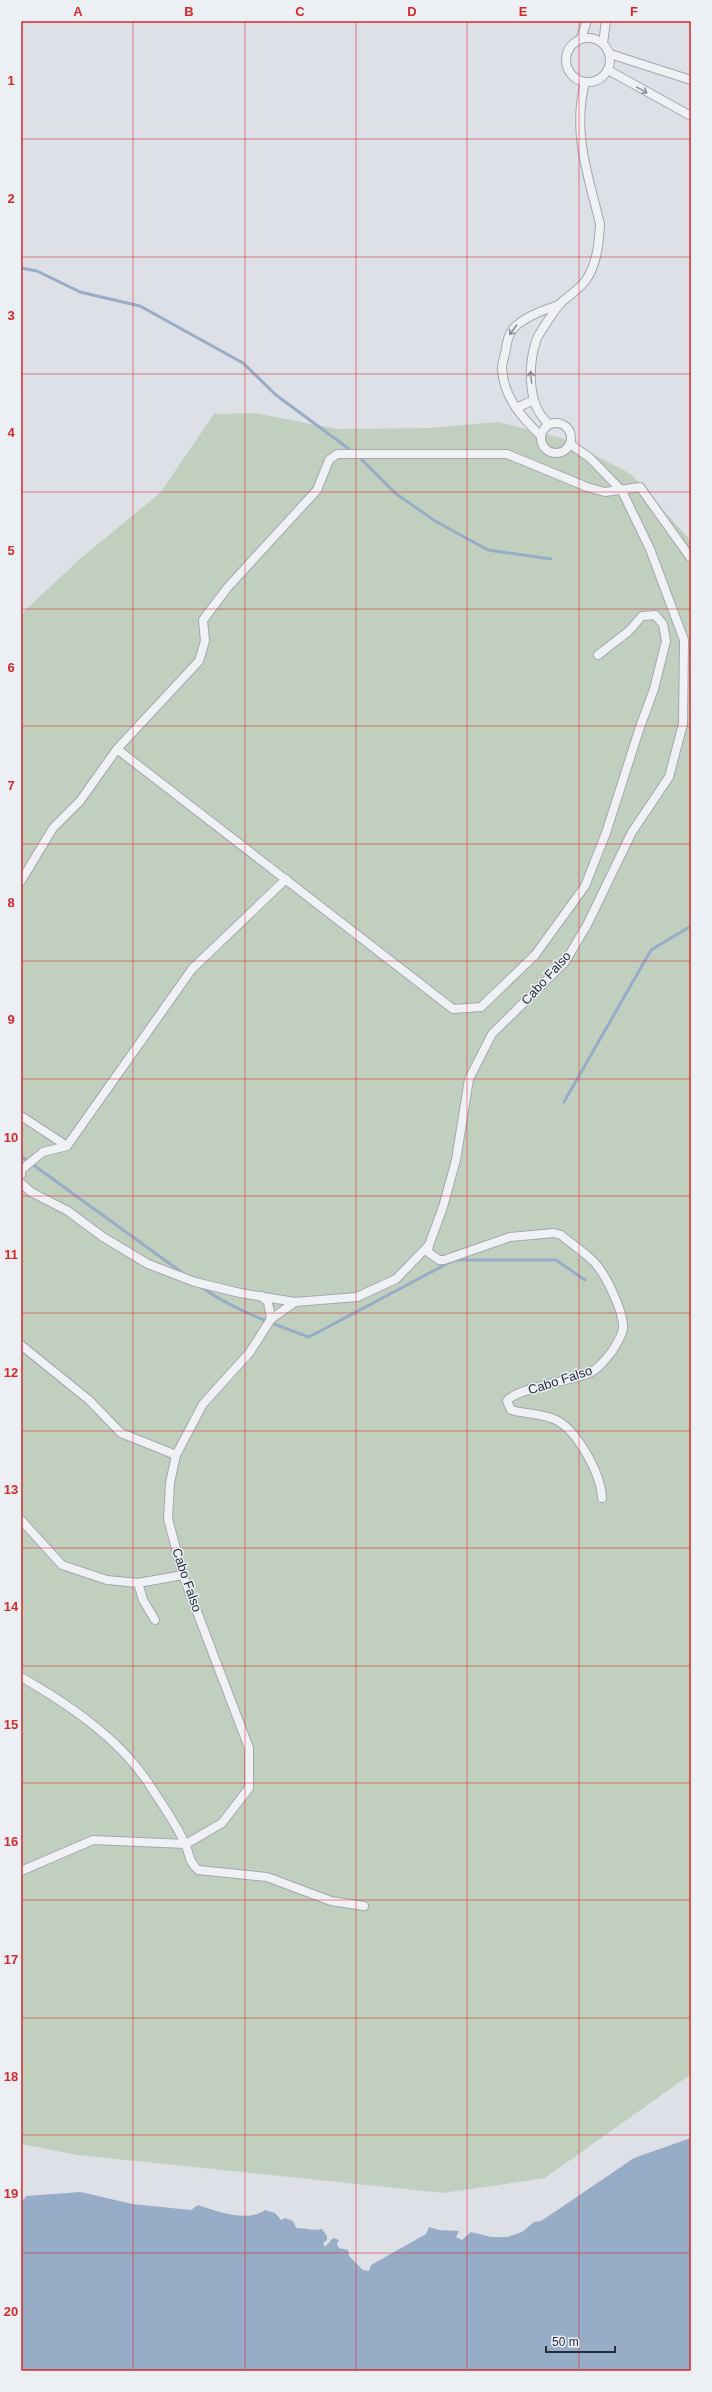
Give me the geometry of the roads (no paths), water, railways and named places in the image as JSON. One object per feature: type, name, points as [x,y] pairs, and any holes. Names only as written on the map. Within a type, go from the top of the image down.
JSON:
[{"type":"street","points":[[581,38],[596,39],[603,43],[610,54],[608,70],[596,81],[585,82],[572,76],[566,64],[566,55],[570,46],[581,38],[587,21]]},
{"type":"street","points":[[603,43],[606,21]]},
{"type":"street","points":[[610,54],[691,80]]},
{"type":"street","points":[[608,70],[691,116]]},
{"type":"street","points":[[559,305],[533,314],[516,326],[507,338],[502,368],[507,390],[520,415],[541,436],[543,445],[550,451],[563,451],[570,444],[571,435],[567,427],[559,423],[549,424],[543,419],[534,400],[530,367],[536,340],[548,324],[559,305],[586,280],[598,249],[600,224],[583,159],[579,131],[579,104],[585,82]]},
{"type":"street","points":[[533,314],[548,324]]},
{"type":"street","points":[[516,408],[534,400]]},
{"type":"street","points":[[541,436],[549,424]]},
{"type":"street","name":"Cabo Falso","points":[[186,1844],[222,1823],[249,1788],[249,1748],[183,1575],[168,1519],[170,1482],[176,1455],[203,1404],[250,1352],[271,1319],[295,1302],[357,1297],[396,1279],[428,1246],[443,1207],[456,1160],[469,1079],[492,1034],[565,962],[584,931],[632,832],[669,777],[687,724],[684,640],[650,549],[622,491],[590,458],[570,444]]},
{"type":"street","points":[[21,881],[53,828],[80,801],[118,749],[199,661],[206,641],[203,620],[228,587],[317,490],[329,460],[337,454],[508,454],[587,488],[605,492],[622,491],[629,487],[640,487],[691,558]]},
{"type":"street","points":[[118,749],[453,1009],[481,1007],[535,955],[585,886],[606,833],[654,689],[666,641],[663,624],[655,615],[642,616],[629,631],[598,655]]},
{"type":"street","points":[[21,1174],[26,1166],[43,1152],[66,1146],[192,969],[286,879]]},
{"type":"street","points":[[21,1116],[66,1146]]},
{"type":"street","points":[[21,1183],[31,1192],[68,1211],[103,1237],[148,1264],[195,1282],[295,1302]]},
{"type":"street","name":"Cabo Falso","points":[[428,1246],[430,1256],[444,1260],[469,1253],[510,1237],[554,1233],[561,1235],[585,1254],[604,1275],[622,1320],[620,1338],[610,1354],[596,1370],[586,1375],[552,1381],[512,1396],[507,1401],[511,1410],[556,1420],[575,1436],[599,1482],[602,1498]]},
{"type":"street","points":[[261,1296],[268,1302],[271,1319]]},
{"type":"street","points":[[21,1345],[89,1400],[121,1433],[176,1455]]},
{"type":"street","points":[[21,1520],[62,1565],[107,1580],[138,1583],[183,1575]]},
{"type":"street","points":[[138,1583],[143,1600],[155,1620]]},
{"type":"street","points":[[21,1677],[77,1712],[120,1748],[148,1782],[186,1844],[190,1861],[198,1870],[267,1877],[331,1901],[364,1906]]},
{"type":"street","points":[[21,1871],[93,1840],[186,1844]]},
{"type":"water","points":[[691,2138],[691,2371],[21,2371],[21,2203],[26,2196],[81,2192],[132,2204],[191,2210],[198,2205],[223,2213],[241,2216],[258,2214],[265,2210],[275,2213],[281,2220],[285,2218],[293,2221],[296,2228],[315,2230],[322,2229],[327,2236],[327,2240],[323,2243],[325,2247],[333,2238],[339,2240],[337,2244],[339,2248],[348,2250],[349,2256],[363,2270],[369,2271],[371,2265],[426,2234],[429,2227],[439,2230],[459,2231],[456,2237],[462,2240],[471,2232],[491,2237],[507,2237],[522,2232],[534,2222],[541,2221],[634,2158]]},
{"type":"waterway","points":[[21,268],[37,271],[80,292],[140,306],[243,363],[276,395],[353,452]]},
{"type":"waterway","points":[[357,455],[395,493],[435,521],[488,550],[551,559]]},
{"type":"waterway","points":[[564,1102],[651,950],[691,926]]},
{"type":"waterway","points":[[21,1156],[184,1274]]},
{"type":"waterway","points":[[200,1286],[239,1309],[309,1337],[454,1260],[556,1260],[585,1280]]}]
